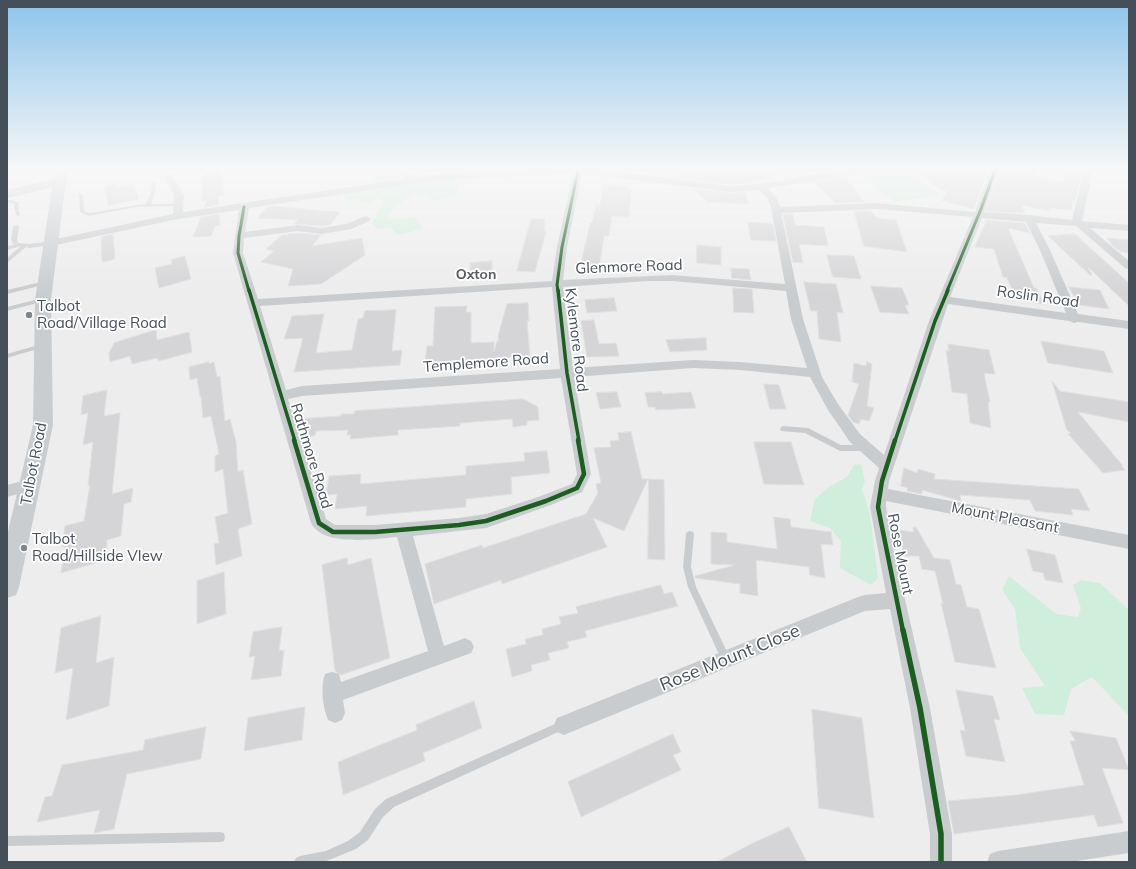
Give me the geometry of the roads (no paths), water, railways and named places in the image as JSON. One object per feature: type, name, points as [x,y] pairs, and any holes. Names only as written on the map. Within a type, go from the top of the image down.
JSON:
[{"type":"main road","name":"Talbot Road","points":[[7,587],[31,485],[43,425],[44,291],[55,211]]},
{"type":"street","points":[[178,211],[178,216]]},
{"type":"street","points":[[51,243],[178,216],[214,211]]},
{"type":"street","name":"Rathmore Road","points":[[243,211],[238,254],[319,523],[333,532],[375,532],[459,525],[486,520],[546,501],[577,488]]},
{"type":"street","name":"Kylemore Road","points":[[570,211],[562,247],[557,285],[567,373],[584,474],[577,488]]},
{"type":"street","points":[[776,211],[797,320],[815,373],[833,407],[855,438],[887,466]]},
{"type":"street","points":[[935,211],[1077,222],[1129,228]]},
{"type":"street","name":"Rose Mount","points":[[941,862],[940,827],[920,708],[896,600],[878,507],[882,481],[935,320],[980,211]]},
{"type":"street","points":[[1078,211],[1077,222],[1129,266]]},
{"type":"street","points":[[1029,218],[1045,250],[1074,319]]},
{"type":"street","points":[[239,236],[298,228],[321,232],[348,227],[366,220]]},
{"type":"street","name":"Glenmore Road","points":[[254,304],[648,278],[672,278],[790,288]]},
{"type":"street","name":"Roslin Road","points":[[943,300],[1074,319],[1129,325]]},
{"type":"street","name":"Templemore Road","points":[[280,396],[302,392],[709,364],[815,373]]},
{"type":"street","points":[[7,491],[31,485]]},
{"type":"street","name":"Mount Pleasant","points":[[880,494],[1129,542]]},
{"type":"street","points":[[404,529],[406,542],[438,656]]},
{"type":"street","name":"Rose Mount Close","points":[[564,725],[864,603],[896,600]]},
{"type":"street","points":[[335,713],[333,687],[438,656],[465,646]]},
{"type":"street","points":[[998,862],[1025,860],[1129,842]]},
{"type":"lane","points":[[17,211],[18,215]]},
{"type":"lane","points":[[82,211],[88,215],[115,211]]},
{"type":"lane","points":[[16,227],[14,243],[18,245]]},
{"type":"lane","points":[[7,248],[18,245],[24,246],[51,243]]},
{"type":"lane","points":[[7,261],[24,246]]},
{"type":"lane","points":[[7,292],[44,291]]},
{"type":"lane","points":[[7,309],[44,291]]},
{"type":"lane","points":[[7,356],[43,346]]},
{"type":"lane","points":[[783,429],[806,430],[840,448],[866,448]]},
{"type":"lane","points":[[690,534],[687,567],[692,587],[726,660]]},
{"type":"lane","points":[[300,862],[326,856],[352,845],[364,836],[379,813],[390,803],[564,725]]},
{"type":"lane","points":[[7,841],[220,837]]},
{"type":"place","name":"Talbot Road/Village Road","points":[[29,315]]},
{"type":"place","name":"Talbot Road/Hillside VIew","points":[[24,548]]},
{"type":"district","name":"Oxton","points":[[476,275]]}]
